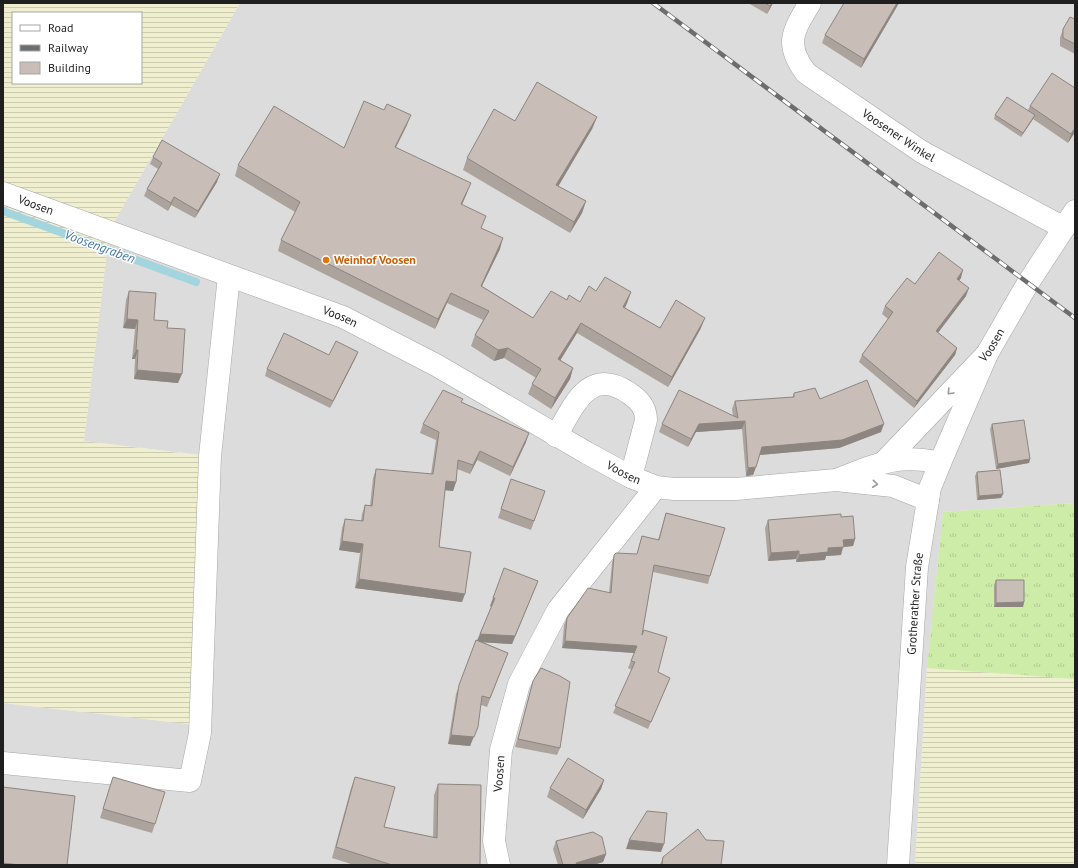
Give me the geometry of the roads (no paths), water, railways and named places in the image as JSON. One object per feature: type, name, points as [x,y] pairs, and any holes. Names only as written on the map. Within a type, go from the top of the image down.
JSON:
[{"type":"street","name":"Voosener Winkel","points":[[810,3],[795,29],[792,38],[794,54],[797,62],[806,73],[922,152],[1069,219]]},
{"type":"street","name":"Voosen","points":[[3,193],[343,317],[436,365],[556,436],[631,477],[656,487],[674,490],[736,490],[836,480],[893,486],[928,500]]},
{"type":"street","name":"Voosen","points":[[885,461],[987,354],[1028,283],[1069,219]]},
{"type":"street","points":[[3,763],[190,781],[200,733],[210,456],[229,276]]},
{"type":"street","name":"Grotherather Straße","points":[[898,865],[916,567],[930,488],[987,354]]},
{"type":"street","points":[[556,436],[578,400],[590,387],[600,384],[617,386],[638,399],[646,412],[646,420],[631,477]]},
{"type":"street","points":[[836,480],[885,461],[911,458],[940,463]]},
{"type":"street","name":"Voosen","points":[[499,865],[494,841],[501,750],[519,684],[558,610],[656,487]]},
{"type":"waterway","name":"Voosengraben","points":[[3,211],[196,282]]},
{"type":"railway","points":[[653,3],[1075,318]]},
{"type":"place","name":"Weinhof Voosen","points":[[326,260]]}]
